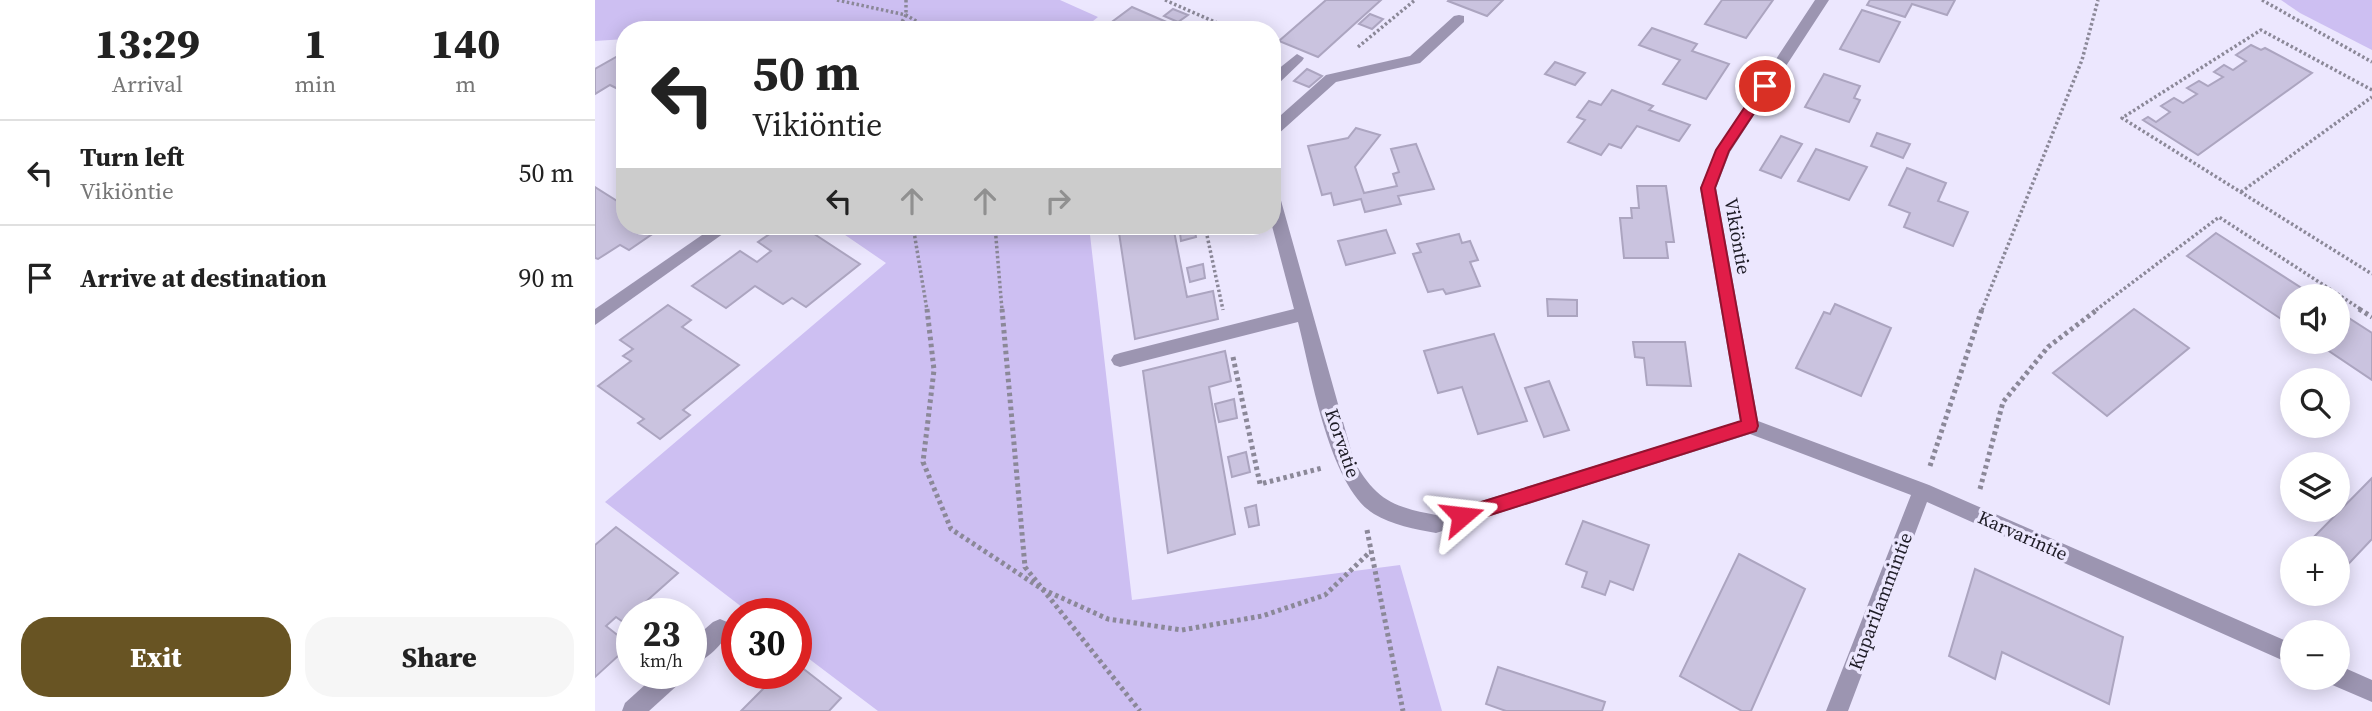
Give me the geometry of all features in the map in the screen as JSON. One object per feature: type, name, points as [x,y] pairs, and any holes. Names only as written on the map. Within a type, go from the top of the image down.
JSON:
[{"type":"street","name":"Vikiöntie","points":[[1750,426],[1708,188],[1723,150],[1822,0]]},
{"type":"street","points":[[1281,123],[1331,78],[1415,60],[1459,19]]},
{"type":"street","points":[[1281,73],[1297,58]]},
{"type":"street","name":"Korvatie","points":[[1281,229],[1345,463],[1358,488],[1388,515],[1436,524],[1750,426]]},
{"type":"street","points":[[595,318],[713,235]]},
{"type":"street","points":[[1120,360],[1305,313]]},
{"type":"street","name":"Karvarintie","points":[[1750,426],[1922,491],[2280,649]]},
{"type":"street","name":"Kuparilammintie","points":[[1837,711],[1922,491]]},
{"type":"street","points":[[707,641],[720,629]]},
{"type":"street","points":[[2350,681],[2372,691]]},
{"type":"street","points":[[633,711],[657,689]]},
{"type":"path","points":[[840,0],[906,15],[916,21]]},
{"type":"path","points":[[902,21],[906,15],[906,0]]},
{"type":"path","points":[[1165,0],[1213,21]]},
{"type":"path","points":[[1350,54],[1415,0]]},
{"type":"path","points":[[1922,491],[1993,277],[2081,60],[2098,0]]},
{"type":"path","points":[[2262,0],[2372,62]]},
{"type":"path","points":[[2372,90],[2261,30],[2122,118],[2372,274]]},
{"type":"path","points":[[2241,192],[2372,97]]},
{"type":"path","points":[[1973,513],[2003,402],[2048,347],[2219,217],[2372,317]]},
{"type":"path","points":[[915,235],[934,370],[923,462],[951,529],[1042,589],[1108,619],[1182,630],[1262,616],[1325,595],[1371,551]]},
{"type":"path","points":[[996,235],[1025,567],[1140,711]]},
{"type":"path","points":[[1207,235],[1260,484],[1345,463]]},
{"type":"path","points":[[1358,488],[1403,711]]},
{"type":"shaded area","points":[[595,0],[1060,0],[1098,17],[1093,21],[616,21],[616,40],[595,41]]},
{"type":"shaded area","points":[[2281,0],[2372,0],[2372,50],[2300,13]]},
{"type":"shaded area","points":[[845,235],[1090,235],[1132,600],[1400,565],[1442,711],[878,711],[812,661],[812,598],[730,598],[605,502],[886,263]]},
{"type":"building","points":[[1326,0],[1381,0],[1318,57],[1281,42]]},
{"type":"building","points":[[1449,0],[1503,0],[1487,16],[1448,1]]},
{"type":"building","points":[[1722,0],[1773,0],[1746,38],[1705,24]]},
{"type":"building","points":[[1870,0],[1955,0],[1947,15],[1912,4],[1905,17],[1867,5]]},
{"type":"building","points":[[1132,7],[1164,21],[1113,21]]},
{"type":"building","points":[[1173,9],[1188,15],[1179,21],[1164,16]]},
{"type":"building","points":[[1862,10],[1900,22],[1879,62],[1840,49]]},
{"type":"building","points":[[1370,14],[1383,19],[1372,29],[1359,24]]},
{"type":"building","points":[[1652,28],[1697,44],[1692,51],[1729,64],[1706,99],[1663,84],[1680,60],[1639,45]]},
{"type":"building","points":[[2251,45],[2261,50],[2265,48],[2312,73],[2198,155],[2143,120],[2148,117],[2156,122],[2170,112],[2161,106],[2174,98],[2183,103],[2197,94],[2187,88],[2199,81],[2208,86],[2223,77],[2214,72],[2224,65],[2233,70],[2246,61],[2236,55]]},
{"type":"building","points":[[616,57],[616,88],[610,85],[595,94],[595,69]]},
{"type":"building","points":[[1555,62],[1585,73],[1575,85],[1545,74]]},
{"type":"building","points":[[1307,69],[1322,76],[1309,87],[1294,81]]},
{"type":"building","points":[[1824,74],[1860,86],[1854,98],[1860,100],[1849,122],[1805,107]]},
{"type":"building","points":[[1612,90],[1653,106],[1649,110],[1690,125],[1679,141],[1637,126],[1621,148],[1609,144],[1601,155],[1568,142],[1585,120],[1577,117],[1589,101],[1601,105]]},
{"type":"building","points":[[1356,128],[1380,135],[1355,167],[1364,193],[1397,186],[1393,174],[1399,172],[1391,149],[1416,144],[1434,189],[1398,196],[1401,204],[1365,212],[1361,199],[1334,205],[1331,193],[1322,195],[1308,146],[1348,138]]},
{"type":"building","points":[[1877,133],[1910,144],[1903,158],[1871,146]]},
{"type":"building","points":[[1781,136],[1802,144],[1781,178],[1760,170]]},
{"type":"building","points":[[1816,149],[1867,167],[1849,200],[1798,181]]},
{"type":"building","points":[[1907,168],[1946,183],[1938,201],[1968,212],[1953,246],[1904,227],[1910,213],[1889,205]]},
{"type":"building","points":[[1637,186],[1666,186],[1674,242],[1666,242],[1668,258],[1624,258],[1620,218],[1632,218],[1631,208],[1639,208]]},
{"type":"building","points":[[595,187],[616,200],[616,235],[651,235],[629,250],[620,245],[598,259],[595,258]]},
{"type":"building","points":[[1386,230],[1395,253],[1346,265],[1338,241]]},
{"type":"building","points":[[2216,233],[2295,284],[2280,284],[2280,318],[2187,256]]},
{"type":"building","points":[[1459,234],[1462,243],[1470,241],[1478,260],[1470,262],[1480,286],[1446,294],[1443,289],[1428,292],[1413,254],[1421,252],[1417,244]]},
{"type":"building","points":[[768,235],[816,235],[860,264],[806,307],[792,298],[783,304],[755,286],[726,308],[692,286],[740,251],[757,262],[771,251],[758,242]]},
{"type":"building","points":[[1119,235],[1175,235],[1187,297],[1213,291],[1218,319],[1135,339]]},
{"type":"building","points":[[1180,235],[1196,235],[1196,237],[1181,241]]},
{"type":"building","points":[[1203,264],[1205,278],[1190,282],[1187,268]]},
{"type":"building","points":[[1547,299],[1577,300],[1577,316],[1548,316]]},
{"type":"building","points":[[1835,304],[1891,328],[1861,396],[1796,368],[1824,312],[1830,314]]},
{"type":"building","points":[[668,305],[691,320],[682,327],[739,365],[683,410],[690,415],[660,439],[638,423],[644,419],[598,386],[631,361],[623,356],[633,349],[620,340]]},
{"type":"building","points":[[2134,309],[2189,348],[2107,416],[2053,373]]},
{"type":"building","points":[[2350,319],[2372,333],[2372,380],[2333,354],[2350,354]]},
{"type":"building","points":[[1494,334],[1527,421],[1478,434],[1462,387],[1438,393],[1424,351]]},
{"type":"building","points":[[1633,342],[1685,342],[1691,386],[1647,385],[1644,358],[1635,357]]},
{"type":"building","points":[[1225,351],[1231,381],[1209,387],[1235,534],[1168,553],[1143,371]]},
{"type":"building","points":[[1549,381],[1569,430],[1544,437],[1525,388]]},
{"type":"building","points":[[1234,399],[1237,418],[1219,422],[1215,404]]},
{"type":"building","points":[[1246,452],[1250,472],[1232,477],[1228,457]]},
{"type":"building","points":[[2372,478],[2372,539],[2350,562],[2350,536],[2315,536],[2329,522],[2350,522],[2350,500]]},
{"type":"building","points":[[1256,505],[1259,525],[1249,527],[1245,508]]},
{"type":"building","points":[[1583,521],[1649,545],[1633,590],[1610,581],[1605,595],[1582,587],[1587,572],[1566,564]]},
{"type":"building","points":[[616,527],[678,573],[650,598],[616,598],[616,617],[606,626],[616,634],[616,658],[595,677],[595,545]]},
{"type":"building","points":[[1739,554],[1805,589],[1751,711],[1742,711],[1680,676]]},
{"type":"building","points":[[1975,569],[2123,637],[2109,704],[2002,652],[1995,679],[1949,656]]},
{"type":"building","points":[[1498,667],[1605,702],[1602,711],[1506,711],[1486,704]]},
{"type":"building","points":[[812,675],[841,698],[829,711],[741,711],[763,689],[812,689]]},
{"type":"route","points":[[1462,516],[1750,426],[1708,188],[1723,150],[1765,86]]}]
